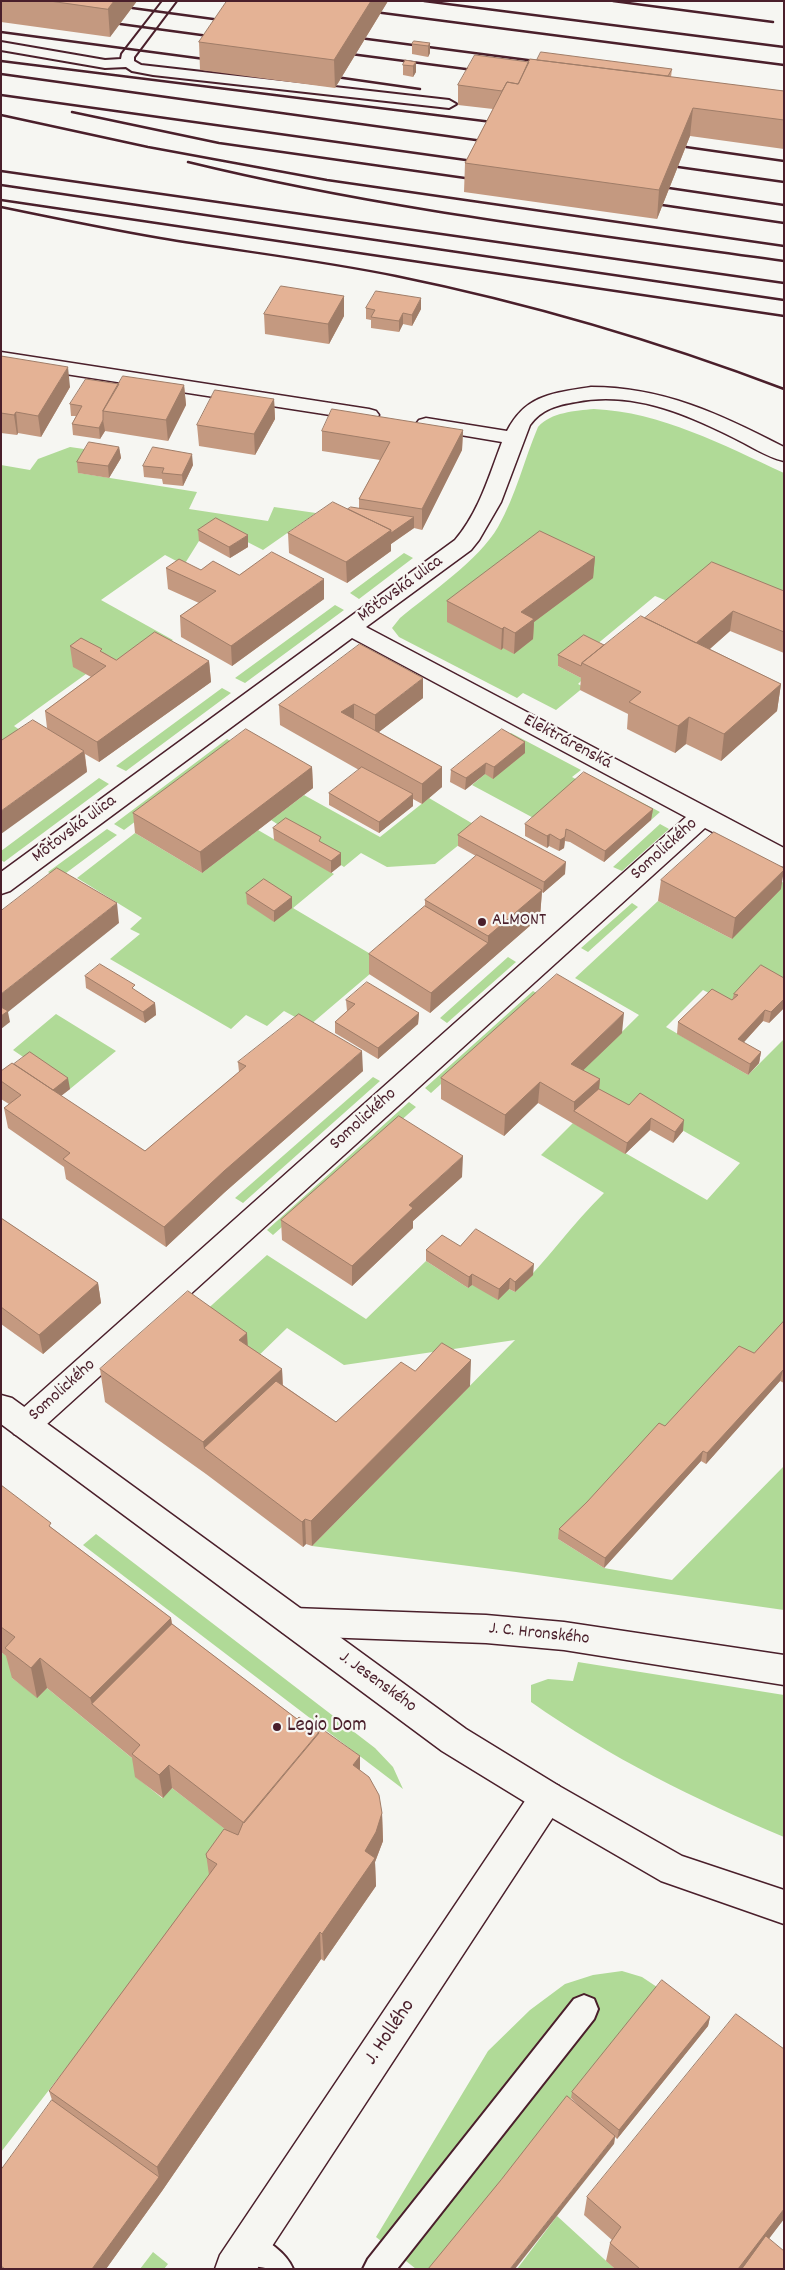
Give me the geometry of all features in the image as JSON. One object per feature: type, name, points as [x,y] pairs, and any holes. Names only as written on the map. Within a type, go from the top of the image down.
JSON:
[{"type":"street","points":[[1,358],[514,438]]},
{"type":"street","name":"Môťovská ulica","points":[[1,885],[463,545],[477,530],[486,513],[514,438],[526,416],[544,402],[601,391],[635,395],[676,406],[748,436],[784,455]]},
{"type":"street","name":"Elektrárenská","points":[[350,627],[784,859]]},
{"type":"street","name":"Somolického","points":[[13,1416],[703,816]]},
{"type":"street","name":"J. Jesenského","points":[[13,1416],[454,1740],[546,1797],[673,1869],[784,1907]]},
{"type":"street","name":"J. C. Hronského","points":[[293,1622],[486,1629],[564,1636],[784,1670]]},
{"type":"street","name":"J. Hollého","points":[[242,2258],[546,1797]]},
{"type":"lane","points":[[128,63],[127,57],[170,1]]},
{"type":"lane","points":[[1,46],[105,64],[128,63],[137,68],[153,71],[449,104]]},
{"type":"lane","points":[[378,2269],[584,2009]]},
{"type":"lane","points":[[242,2258],[278,2269]]},
{"type":"green space","points":[[594,409],[619,411],[667,423],[715,441],[784,473],[784,612],[682,607],[655,596],[590,650],[558,666],[583,679],[578,684],[584,687],[556,710],[523,693],[517,698],[399,637],[392,628],[400,618],[467,564],[490,539],[510,503],[538,427],[556,415]]},
{"type":"green space","points":[[70,447],[91,450],[79,473],[197,492],[189,509],[268,521],[274,507],[316,513],[263,550],[228,532],[217,530],[199,541],[184,565],[165,555],[101,600],[173,640],[118,681],[86,674],[14,726],[36,741],[1,764],[1,465],[30,470],[38,459]]},
{"type":"green space","points":[[404,553],[413,558],[359,599],[350,593]]},
{"type":"green space","points":[[335,605],[344,610],[245,683],[235,678]]},
{"type":"green space","points":[[222,688],[231,693],[126,771],[116,766]]},
{"type":"green space","points":[[511,733],[581,770],[572,777],[583,783],[592,776],[660,812],[651,820],[541,822],[472,785],[485,774],[501,741]]},
{"type":"green space","points":[[227,739],[237,745],[124,830],[114,824]]},
{"type":"green space","points":[[99,778],[109,784],[4,862],[1,860],[1,851]]},
{"type":"green space","points":[[304,795],[380,837],[429,798],[480,828],[435,864],[387,867],[361,853],[344,867],[271,820]]},
{"type":"green space","points":[[660,824],[669,829],[622,871],[613,867]]},
{"type":"green space","points":[[107,829],[117,835],[58,879],[48,872]]},
{"type":"green space","points":[[258,830],[334,874],[293,908],[384,962],[310,1025],[284,1011],[267,1026],[246,1015],[231,1029],[110,959],[140,934],[130,929],[142,918],[77,878],[135,833],[202,873]]},
{"type":"green space","points":[[717,848],[784,883],[784,990],[732,1005],[703,990],[666,1027],[748,1075],[784,1039],[784,1330],[558,1539],[604,1568],[672,1580],[784,1466],[784,1610],[516,1572],[312,1546],[515,1340],[344,1365],[287,1328],[249,1365],[191,1324],[267,1255],[366,1319],[426,1261],[468,1288],[472,1285],[509,1289],[515,1292],[604,1193],[541,1155],[573,1123],[707,1200],[740,1163],[638,1105],[627,1117],[569,1084],[639,1015],[575,978],[658,901],[732,939]]},
{"type":"green space","points":[[632,903],[638,907],[588,952],[581,948]]},
{"type":"green space","points":[[508,957],[516,962],[447,1023],[440,1018]]},
{"type":"green space","points":[[533,991],[540,995],[431,1093],[425,1088]]},
{"type":"green space","points":[[56,1014],[116,1051],[70,1089],[13,1050]]},
{"type":"green space","points":[[373,1077],[380,1081],[243,1203],[235,1198]]},
{"type":"green space","points":[[409,1102],[416,1107],[273,1235],[267,1230]]},
{"type":"green space","points":[[96,1534],[375,1748],[393,1767],[403,1789],[83,1545]]},
{"type":"green space","points":[[1,1652],[21,1667],[12,1678],[37,1697],[47,1688],[144,1768],[136,1777],[162,1798],[172,1788],[247,1846],[210,1882],[1,2152]]},
{"type":"green space","points":[[578,1662],[784,1695],[784,1837],[686,1793],[622,1759],[531,1702],[531,1685],[548,1679],[573,1681]]},
{"type":"green space","points":[[622,1971],[642,1977],[660,1989],[432,2269],[416,2269],[376,2237],[488,2051],[530,2010],[565,1984],[593,1975]]},
{"type":"green space","points":[[557,2216],[615,2269],[517,2269]]},
{"type":"green space","points":[[153,2252],[168,2264],[164,2269],[140,2269]]},
{"type":"building","points":[[50,1],[114,1],[108,9]]},
{"type":"building","points":[[227,1],[371,1],[334,60],[199,42]]},
{"type":"building","points":[[414,41],[430,43],[428,46],[412,44]]},
{"type":"building","points":[[541,52],[672,69],[668,76],[537,60]]},
{"type":"building","points":[[475,55],[529,62],[518,84],[507,82],[502,91],[458,85]]},
{"type":"building","points":[[530,59],[784,91],[784,120],[693,108],[659,190],[465,163],[507,82],[518,84]]},
{"type":"building","points":[[405,60],[416,62],[413,66],[403,65]]},
{"type":"building","points":[[281,286],[344,296],[328,324],[264,314]]},
{"type":"building","points":[[376,291],[421,298],[412,315],[403,313],[399,321],[371,317],[375,310],[366,308]]},
{"type":"building","points":[[1,356],[68,367],[38,416],[16,412],[14,415],[1,413]]},
{"type":"building","points":[[123,376],[184,385],[166,420],[103,411]]},
{"type":"building","points":[[86,379],[119,384],[103,411],[103,420],[99,428],[72,424],[82,406],[70,404]]},
{"type":"building","points":[[215,390],[274,399],[254,434],[197,425]]},
{"type":"building","points":[[332,409],[463,430],[422,509],[359,499],[390,442],[322,431]]},
{"type":"building","points":[[89,442],[119,447],[108,466],[77,462]]},
{"type":"building","points":[[153,447],[192,454],[182,475],[162,473],[164,468],[143,466]]},
{"type":"building","points":[[333,502],[391,530],[346,562],[288,533]]},
{"type":"building","points":[[351,507],[414,517],[391,533],[391,530],[348,509]]},
{"type":"building","points":[[216,518],[248,535],[229,547],[198,530]]},
{"type":"building","points":[[540,531],[595,557],[521,612],[534,619],[515,633],[504,627],[502,629],[447,601]]},
{"type":"building","points":[[272,552],[324,579],[231,646],[180,616],[216,591],[166,568],[179,559],[201,570],[213,561],[239,575]]},
{"type":"building","points":[[712,562],[784,591],[784,632],[733,611],[696,643],[645,618]]},
{"type":"building","points":[[641,616],[781,684],[724,734],[689,717],[678,726],[629,702],[641,692],[582,663]]},
{"type":"building","points":[[155,632],[209,661],[97,742],[45,711],[106,666],[70,646],[81,638],[102,649],[100,651],[116,660]]},
{"type":"building","points":[[584,635],[604,645],[582,663],[581,666],[558,655]]},
{"type":"building","points":[[360,644],[423,678],[375,715],[354,704],[341,712],[442,767],[422,784],[279,705]]},
{"type":"building","points":[[33,720],[84,751],[1,811],[1,741]]},
{"type":"building","points":[[246,729],[312,767],[200,852],[133,813]]},
{"type":"building","points":[[502,729],[525,742],[494,767],[486,763],[466,778],[451,770]]},
{"type":"building","points":[[362,767],[413,794],[379,822],[329,793]]},
{"type":"building","points":[[584,772],[653,809],[605,851],[566,829],[565,837],[560,840],[550,834],[547,836],[525,824]]},
{"type":"building","points":[[481,816],[566,862],[544,882],[458,835]]},
{"type":"building","points":[[286,818],[321,837],[319,841],[341,853],[331,861],[273,828]]},
{"type":"building","points":[[714,832],[784,868],[735,918],[661,880]]},
{"type":"building","points":[[477,855],[542,890],[488,936],[425,900]]},
{"type":"building","points":[[57,868],[117,903],[1,994],[1,911]]},
{"type":"building","points":[[264,879],[292,897],[274,911],[246,893]]},
{"type":"building","points":[[425,906],[488,943],[431,993],[369,954]]},
{"type":"building","points":[[100,964],[135,985],[132,988],[155,1003],[143,1012],[85,976]]},
{"type":"building","points":[[761,965],[784,978],[784,999],[771,1012],[765,1010],[738,1039],[761,1052],[750,1064],[678,1022],[712,989],[732,1000],[738,995],[734,994]]},
{"type":"building","points":[[557,974],[624,1013],[571,1064],[600,1079],[574,1102],[540,1082],[505,1115],[441,1078]]},
{"type":"building","points":[[367,982],[419,1013],[378,1048],[335,1022],[355,1004],[346,1000]]},
{"type":"building","points":[[1,1007],[8,1011],[1,1016]]},
{"type":"building","points":[[299,1014],[362,1051],[224,1171],[164,1227],[63,1159],[70,1153],[4,1108],[21,1095],[1,1081],[1,1071],[12,1063],[145,1151],[246,1066],[238,1062]]},
{"type":"building","points":[[30,1052],[68,1078],[53,1090],[14,1064]]},
{"type":"building","points":[[599,1089],[629,1105],[640,1093],[684,1120],[675,1132],[651,1118],[627,1143],[574,1111]]},
{"type":"building","points":[[399,1116],[463,1156],[409,1205],[413,1208],[352,1266],[281,1220]]},
{"type":"building","points":[[1,1218],[98,1283],[39,1335],[1,1307]]},
{"type":"building","points":[[476,1229],[534,1264],[515,1282],[510,1278],[499,1289],[472,1274],[469,1277],[426,1250],[442,1235],[460,1246]]},
{"type":"building","points":[[188,1291],[247,1333],[239,1340],[282,1369],[203,1442],[100,1369]]},
{"type":"building","points":[[784,1321],[784,1371],[707,1453],[703,1451],[605,1558],[559,1529],[587,1502],[659,1423],[665,1426],[739,1346],[754,1353]]},
{"type":"building","points":[[442,1343],[471,1360],[311,1521],[305,1519],[302,1522],[204,1448],[276,1381],[336,1422],[401,1362],[415,1371]]},
{"type":"building","points":[[1,1485],[51,1523],[49,1526],[171,1618],[90,1698],[40,1658],[31,1668],[5,1648],[15,1637],[1,1627]]},
{"type":"building","points":[[172,1624],[297,1719],[299,1717],[319,1733],[244,1823],[169,1765],[159,1775],[132,1754],[140,1745],[92,1704]]},
{"type":"building","points":[[322,1729],[360,1756],[353,1765],[369,1777],[379,1795],[382,1813],[376,1832],[365,1851],[375,1858],[322,1934],[320,1932],[157,2167],[49,2091],[217,1864],[207,1858],[206,1854],[224,1829],[238,1835],[243,1823]]},
{"type":"building","points":[[662,1980],[710,2017],[619,2130],[572,2092]]},
{"type":"building","points":[[736,2014],[784,2049],[784,2209],[738,2269],[640,2269],[610,2243],[621,2227],[587,2197]]},
{"type":"building","points":[[567,2096],[615,2136],[510,2269],[428,2269],[501,2180]]},
{"type":"building","points":[[52,2100],[159,2177],[92,2269],[5,2269],[1,2266],[1,2170]]},
{"type":"building","points":[[766,2236],[784,2251],[784,2269],[742,2269]]},
{"type":"railway","points":[[424,1],[784,47]]},
{"type":"railway","points":[[613,1],[773,22]]},
{"type":"railway","points":[[132,8],[228,21]]},
{"type":"railway","points":[[367,11],[784,65]]},
{"type":"railway","points":[[120,24],[216,37]]},
{"type":"railway","points":[[1,32],[212,60]]},
{"type":"railway","points":[[352,37],[543,62]]},
{"type":"railway","points":[[343,53],[481,71]]},
{"type":"railway","points":[[1,61],[500,123]]},
{"type":"railway","points":[[1,74],[490,142]]},
{"type":"railway","points":[[329,76],[420,89]]},
{"type":"railway","points":[[1,95],[480,162]]},
{"type":"railway","points":[[72,112],[219,143],[472,179]]},
{"type":"railway","points":[[1,115],[148,147],[327,180],[784,246]]},
{"type":"railway","points":[[686,147],[784,161]]},
{"type":"railway","points":[[188,162],[262,179],[410,207],[784,261]]},
{"type":"railway","points":[[678,167],[784,182]]},
{"type":"railway","points":[[1,171],[784,283]]},
{"type":"railway","points":[[1,185],[784,300]]},
{"type":"railway","points":[[669,188],[784,205]]},
{"type":"railway","points":[[1,200],[784,316]]},
{"type":"railway","points":[[662,205],[784,223]]},
{"type":"railway","points":[[1,207],[140,235],[337,265],[495,298],[641,339],[784,389]]},
{"type":"place","name":"ALMONT","points":[[482,922]]},
{"type":"place","name":"Legio Dom","points":[[277,1727]]}]
